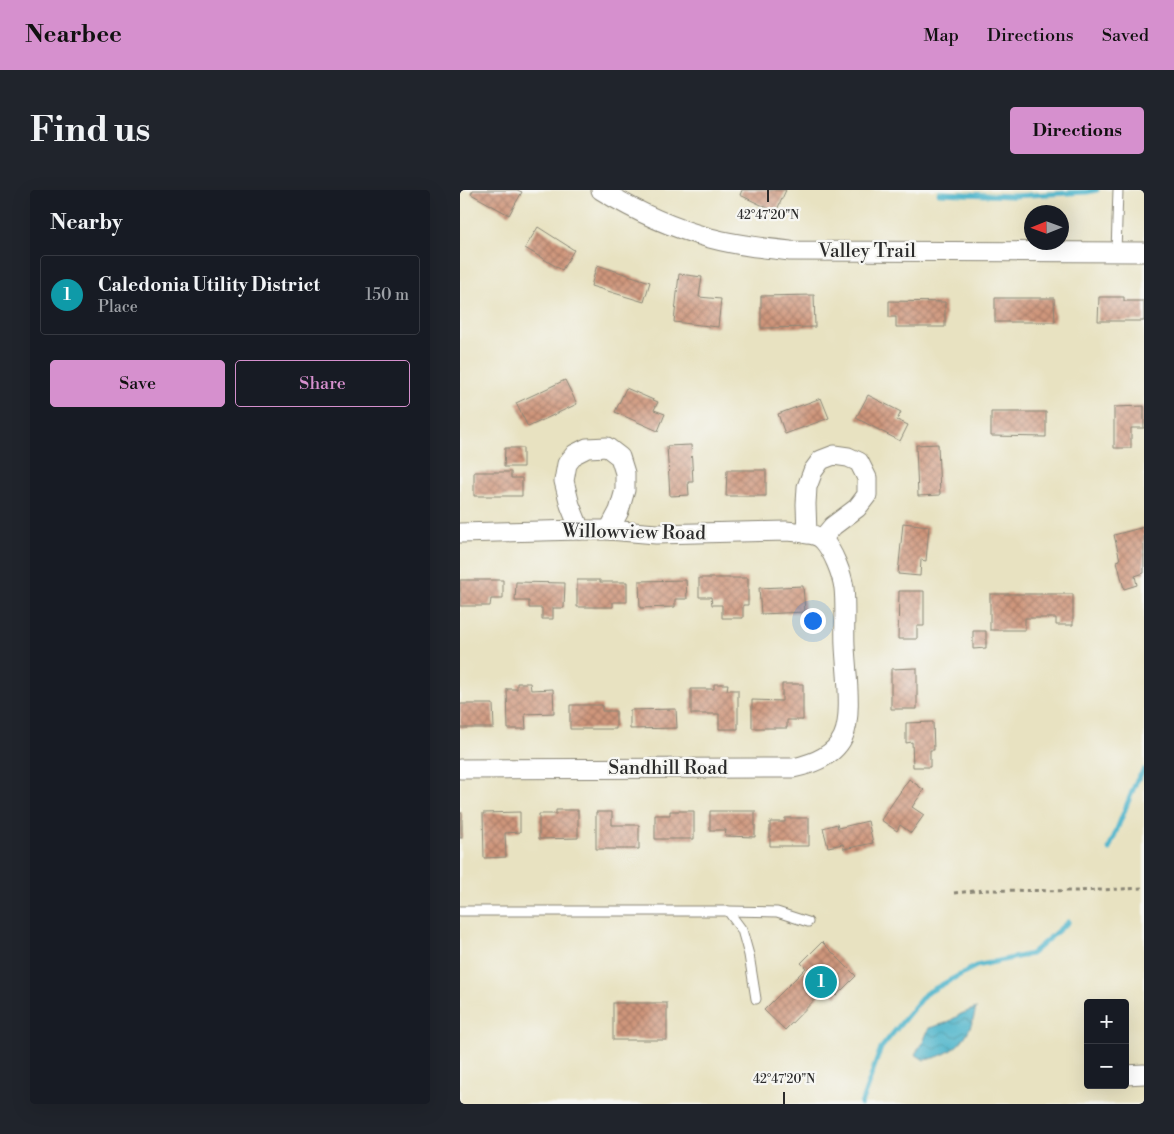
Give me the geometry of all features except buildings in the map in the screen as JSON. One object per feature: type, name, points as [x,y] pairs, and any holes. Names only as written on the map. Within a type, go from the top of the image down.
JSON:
[{"type":"street","name":"Valley Trail","points":[[601,190],[634,209],[671,226],[710,238],[749,246],[790,251],[1144,252]]},
{"type":"street","points":[[580,530],[570,505],[564,481],[568,464],[575,454],[587,448],[607,447],[620,457],[625,473],[625,490],[619,511],[609,530]]},
{"type":"street","name":"Willowview Road","points":[[460,533],[580,530],[609,530],[656,534],[786,531],[814,536],[837,563],[844,588],[848,716]]},
{"type":"street","name":"Sandhill Road","points":[[460,769],[793,768],[808,765],[823,758],[835,747],[843,737],[848,716]]},
{"type":"street","points":[[1129,1075],[1144,1074]]},
{"type":"lane","points":[[1116,252],[1118,190]]},
{"type":"lane","points":[[460,911],[777,912],[808,922]]},
{"type":"lane","points":[[728,911],[742,930],[749,954],[756,999]]},
{"type":"path","points":[[954,893],[986,890],[1076,891],[1144,888]]},
{"type":"water","points":[[976,1008],[965,1037],[952,1050],[935,1058],[924,1060],[915,1054],[929,1028],[946,1023]]},
{"type":"waterway","points":[[939,193],[1012,196],[1097,190]]},
{"type":"waterway","points":[[1109,849],[1136,782],[1144,770]]},
{"type":"waterway","points":[[861,1104],[881,1048],[925,994],[976,966],[1031,954],[1068,922]]},
{"type":"place","name":"Caledonia Utility District","points":[[821,982]]}]
